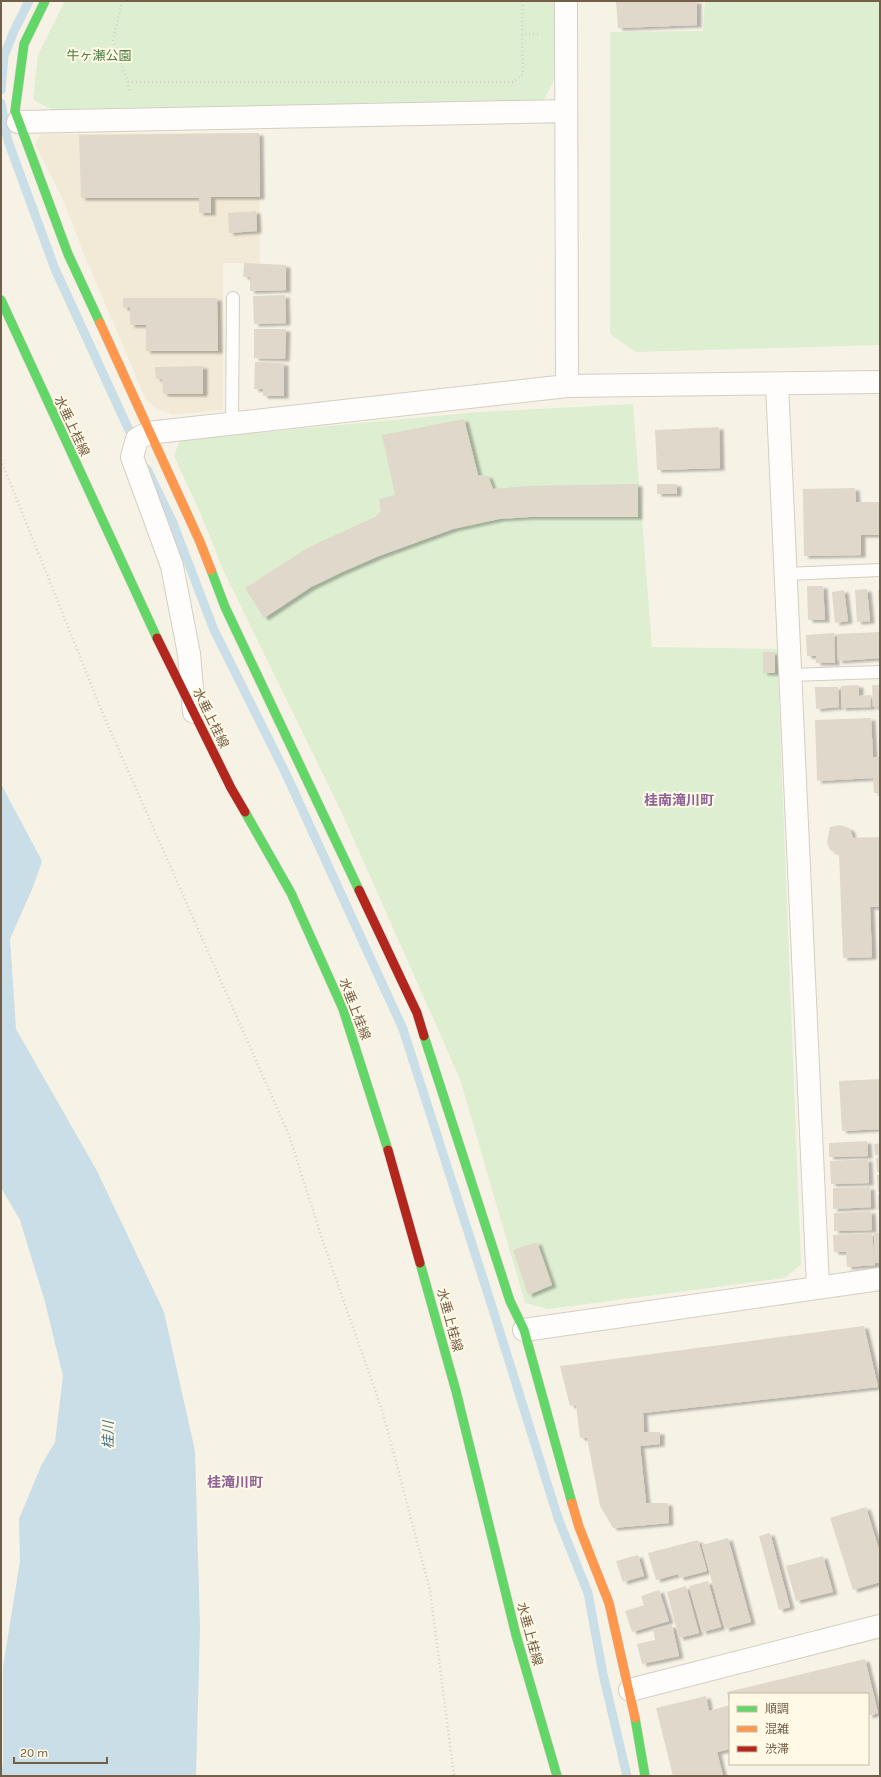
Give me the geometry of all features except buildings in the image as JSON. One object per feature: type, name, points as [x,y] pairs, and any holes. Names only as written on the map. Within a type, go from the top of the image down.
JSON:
[{"type":"street","points":[[45,1],[24,44],[15,111],[139,443],[172,566],[189,654],[194,715]]},
{"type":"street","points":[[566,1],[567,386]]},
{"type":"street","points":[[18,122],[566,111]]},
{"type":"street","name":"水垂上桂線","points":[[1,300],[145,614],[231,788],[291,893],[343,1009],[400,1188],[456,1391],[516,1635],[557,1776]]},
{"type":"street","points":[[139,443],[232,423],[567,386],[880,382]]},
{"type":"street","points":[[777,384],[818,1288]]},
{"type":"street","points":[[139,443],[200,542],[225,607],[416,1013],[510,1301],[524,1330],[579,1527],[609,1603],[630,1690],[645,1776]]},
{"type":"street","points":[[524,1330],[880,1279]]},
{"type":"street","points":[[630,1690],[880,1626]]},
{"type":"lane","points":[[232,423],[233,298]]},
{"type":"lane","points":[[785,574],[880,570]]},
{"type":"lane","points":[[790,675],[880,672]]},
{"type":"path","points":[[122,1],[113,41],[128,82],[133,120]]},
{"type":"path","points":[[128,82],[513,82],[523,74],[523,1]]},
{"type":"path","points":[[522,34],[566,34]]},
{"type":"path","points":[[1,460],[104,714],[288,1135],[323,1242],[383,1414],[430,1590],[454,1776]]},
{"type":"shaded area","points":[[259,133],[260,263],[223,263],[223,410],[172,415],[154,407],[146,400],[88,264],[62,198],[35,144],[41,134]]},
{"type":"green space","name":"牛ヶ瀬公園","points":[[65,1],[554,1],[554,81],[543,101],[53,110],[33,100],[38,55]]},
{"type":"green space","points":[[705,1],[880,1],[880,345],[636,352],[610,334],[610,32],[703,31]]},
{"type":"green space","points":[[633,404],[652,647],[777,649],[801,1264],[785,1278],[548,1309],[525,1303],[460,1079],[341,811],[224,572],[200,512],[174,456],[180,440],[478,412]]},
{"type":"water","name":"桂川","points":[[1,784],[42,861],[33,887],[10,939],[16,1029],[97,1171],[164,1312],[195,1451],[200,1628],[196,1776],[1,1776],[3,1762],[3,1667],[20,1561],[19,1519],[41,1466],[55,1442],[63,1376],[45,1302],[20,1220],[1,1188]]},
{"type":"waterway","points":[[1,90],[4,56],[14,31],[29,1]]},
{"type":"waterway","points":[[1,103],[8,141],[55,269],[134,441]]},
{"type":"waterway","points":[[147,469],[173,523],[214,630],[286,774],[403,1029],[558,1518],[588,1593],[603,1674],[627,1776]]},
{"type":"traffic: fast","points":[[45,1],[24,44],[15,111],[68,254],[100,323]]},
{"type":"traffic: fast","points":[[1,300],[157,638]]},
{"type":"traffic: fast","points":[[211,570],[225,607],[359,890]]},
{"type":"traffic: fast","points":[[245,812],[291,893],[343,1009],[388,1150]]},
{"type":"traffic: fast","points":[[424,1036],[510,1301],[524,1330],[572,1503]]},
{"type":"traffic: fast","points":[[420,1263],[456,1391],[516,1635],[557,1776]]},
{"type":"traffic: fast","points":[[635,1718],[645,1776]]},
{"type":"traffic: slow","points":[[100,323],[200,542],[211,570]]},
{"type":"traffic: slow","points":[[572,1503],[579,1527],[609,1603],[635,1718]]},
{"type":"traffic: jam","points":[[157,638],[231,788],[245,812]]},
{"type":"traffic: jam","points":[[359,890],[417,1013],[424,1036]]},
{"type":"traffic: jam","points":[[388,1150],[420,1263]]},
{"type":"district","name":"桂南滝川町","points":[[679,800]]},
{"type":"district","name":"桂滝川町","points":[[235,1482]]}]
